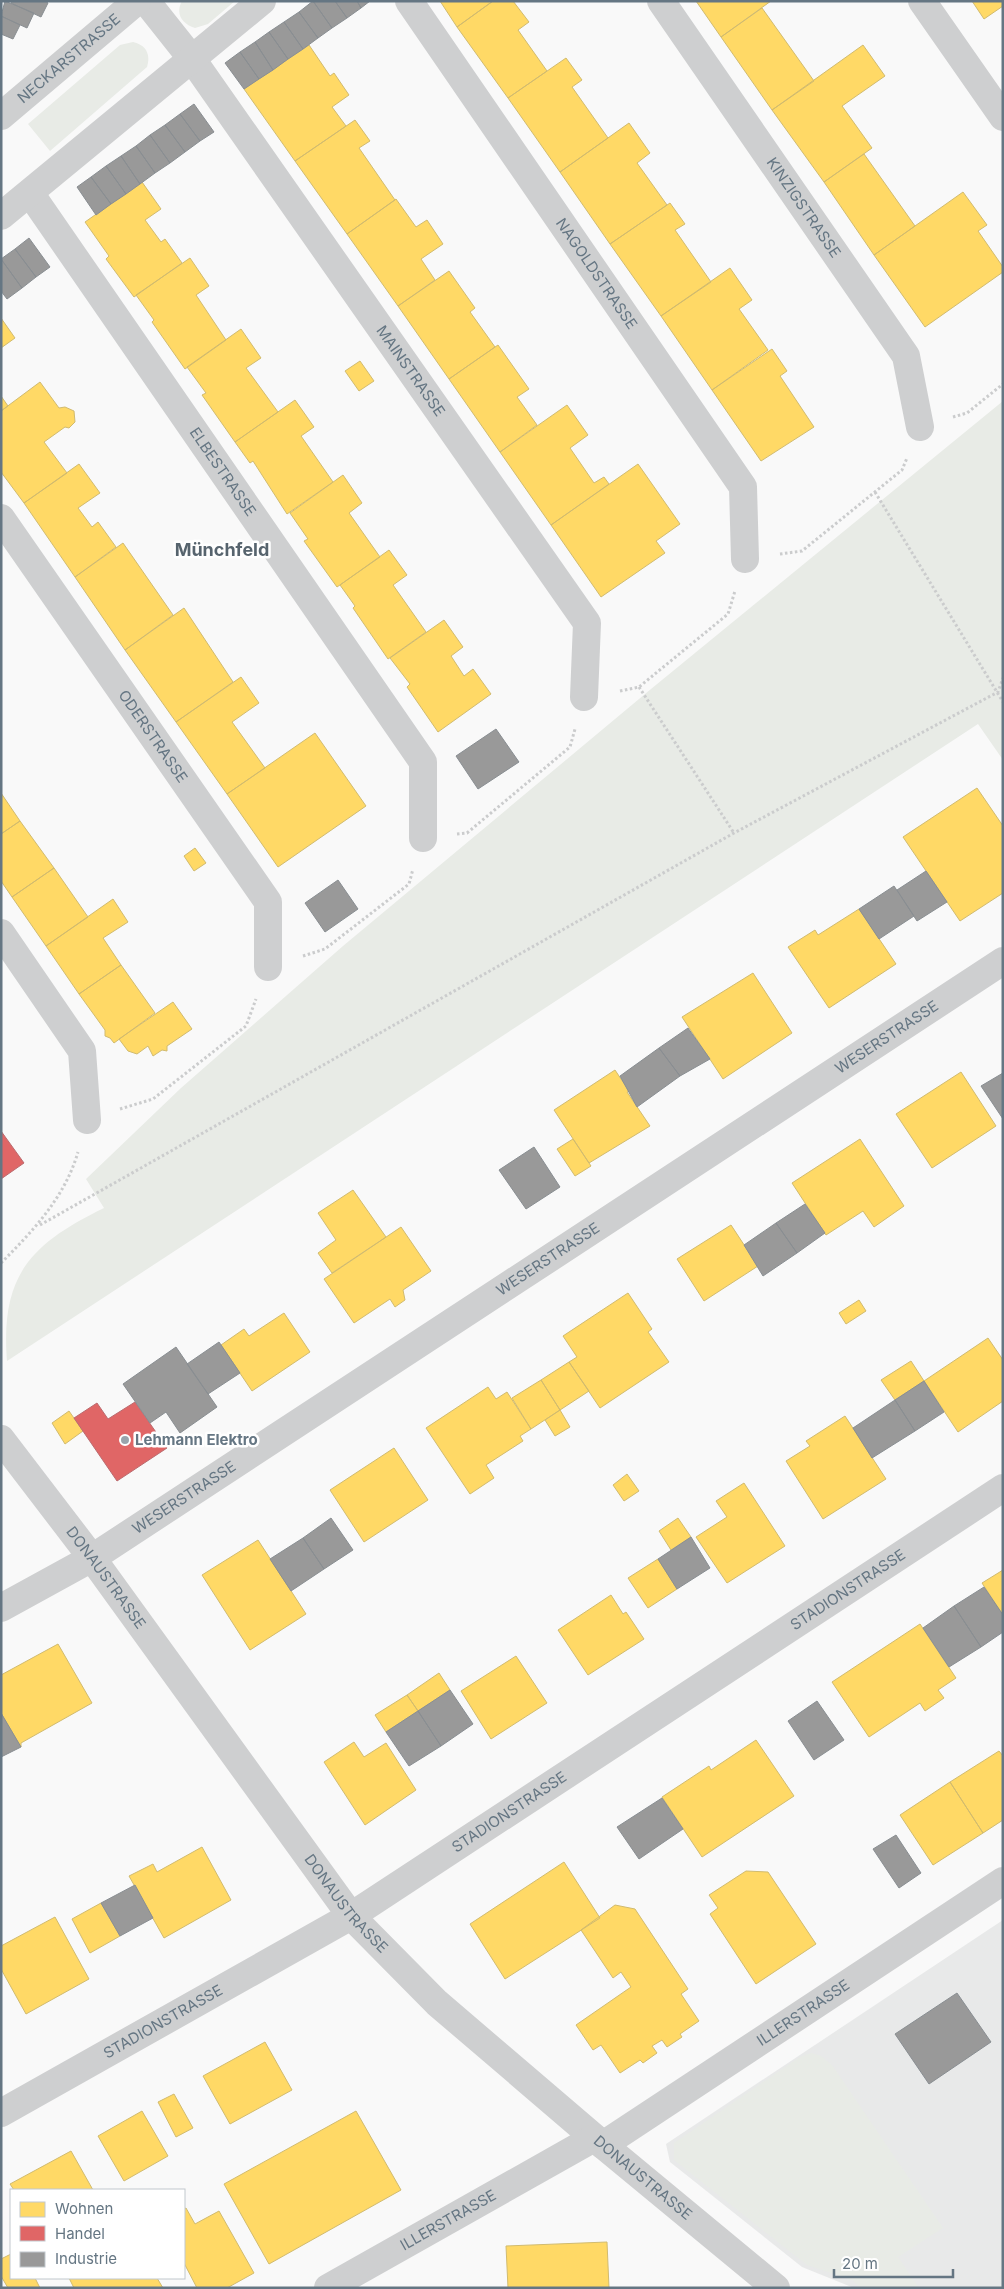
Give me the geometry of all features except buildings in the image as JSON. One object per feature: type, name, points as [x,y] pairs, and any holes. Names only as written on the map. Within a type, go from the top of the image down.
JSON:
[{"type":"street","name":"NECKARSTRASSE","points":[[1,116],[137,1]]},
{"type":"street","name":"MAINSTRASSE","points":[[146,1],[192,59],[587,624],[584,697]]},
{"type":"street","points":[[1,216],[262,1]]},
{"type":"street","name":"NAGOLDSTRASSE","points":[[409,1],[743,487],[745,559]]},
{"type":"street","name":"KINZIGSTRASSE","points":[[661,1],[906,356],[920,427]]},
{"type":"street","points":[[922,1],[1003,117]]},
{"type":"street","name":"ELBESTRASSE","points":[[30,193],[424,762],[423,838]]},
{"type":"street","name":"ODERSTRASSE","points":[[1,518],[268,902],[268,967]]},
{"type":"street","points":[[1,933],[82,1051],[87,1120]]},
{"type":"street","name":"WESERSTRASSE","points":[[1,1608],[92,1558],[1003,961]]},
{"type":"street","name":"DONAUSTRASSE","points":[[1,1439],[92,1558],[351,1916],[437,2003],[776,2288]]},
{"type":"street","name":"STADIONSTRASSE","points":[[1,2113],[351,1916],[1003,1488]]},
{"type":"street","name":"ILLERSTRASSE","points":[[328,2288],[599,2141],[1003,1881]]},
{"type":"path","points":[[1,1264],[39,1225],[72,1174],[87,1120],[153,1099],[246,1026],[268,967],[325,948],[409,884],[423,838],[467,833],[570,747],[584,697],[639,687],[728,614],[745,559],[802,551],[902,470],[920,427],[967,413],[1003,384]]},
{"type":"path","points":[[875,492],[1003,702]]},
{"type":"path","points":[[39,1225],[734,833],[998,692],[1003,678]]},
{"type":"path","points":[[639,687],[734,833]]},
{"type":"shaded area","points":[[182,1],[235,1],[208,24],[195,28],[181,18],[179,10]]},
{"type":"shaded area","points":[[133,42],[141,45],[148,54],[147,67],[50,151],[28,124],[120,45]]},
{"type":"shaded area","points":[[1003,401],[1003,760],[978,724],[7,1361],[6,1331],[9,1305],[16,1283],[26,1265],[40,1249],[58,1234],[104,1208],[86,1179],[181,1088],[343,946],[651,689]]},
{"type":"shaded area","points":[[1003,1920],[1003,2288],[854,2288],[802,2267],[670,2162],[666,2144]]},
{"type":"shaded area","points":[[811,2053],[821,2056],[832,2065],[943,2228],[898,2257],[919,2288],[861,2288],[852,2280],[807,2265],[674,2160],[674,2143],[800,2057]]},
{"type":"place","name":"Lehmann Elektro","points":[[125,1440]]},
{"type":"district","name":"Münchfeld","points":[[222,550]]}]
